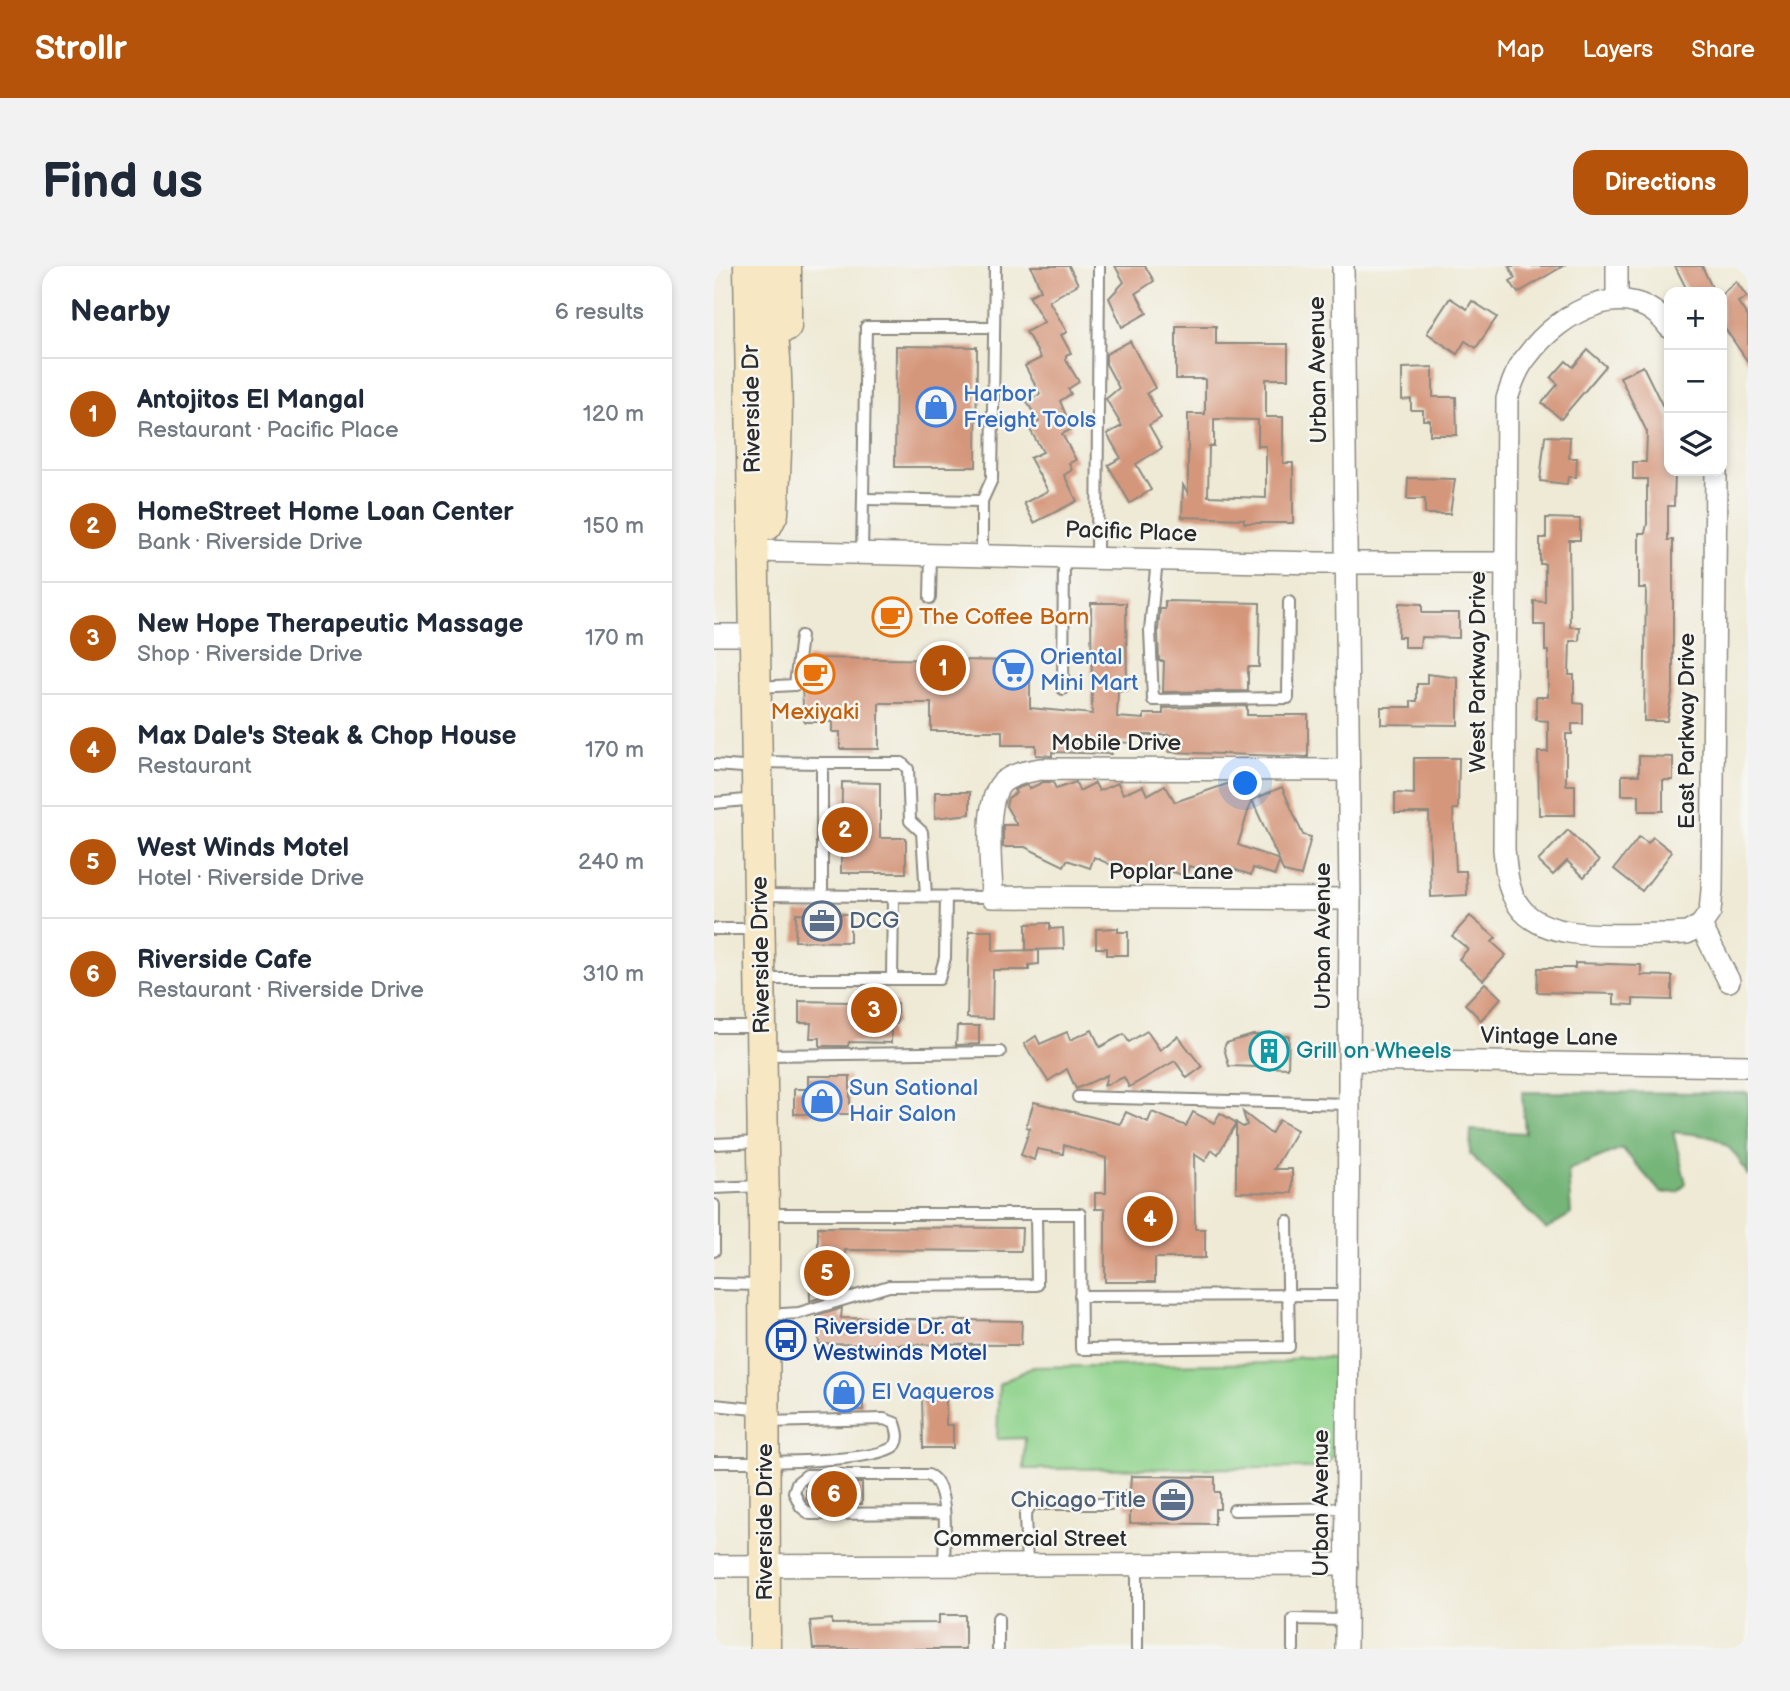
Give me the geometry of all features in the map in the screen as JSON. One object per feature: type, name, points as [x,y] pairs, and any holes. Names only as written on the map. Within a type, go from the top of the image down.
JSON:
[{"type":"main road","name":"Riverside Dr","points":[[749,266],[755,551]]},
{"type":"main road","name":"Riverside Drive","points":[[761,266],[772,310],[779,403],[773,513],[755,551],[764,1200],[764,1416],[777,1486],[765,1566],[765,1649]]},
{"type":"main road","points":[[779,403],[788,302],[786,266]]},
{"type":"street","name":"Urban Avenue","points":[[1343,266],[1350,899],[1346,1649]]},
{"type":"street","points":[[1617,266],[1617,298],[1641,304],[1664,323]]},
{"type":"street","name":"West Parkway Drive","points":[[1617,298],[1590,306],[1561,323],[1529,353],[1515,374],[1507,399],[1504,849],[1507,879],[1518,906],[1537,924],[1563,932],[1670,934],[1687,933],[1701,925]]},
{"type":"street","name":"East Parkway Drive","points":[[1701,925],[1710,912],[1712,890],[1716,476]]},
{"type":"street","name":"Pacific Place","points":[[755,551],[1347,563],[1505,563]]},
{"type":"street","points":[[714,635],[756,635]]},
{"type":"street","name":"Mobile Drive","points":[[992,897],[993,796],[1002,782],[1017,774],[1040,769],[1349,770]]},
{"type":"street","name":"Poplar Lane","points":[[992,897],[1350,899]]},
{"type":"street","points":[[1701,925],[1729,981]]},
{"type":"street","name":"Vintage Lane","points":[[1349,1060],[1748,1066]]},
{"type":"street","name":"Commercial Street","points":[[714,1566],[1347,1564]]},
{"type":"lane","points":[[982,555],[982,501],[992,479],[995,266]]},
{"type":"lane","points":[[1097,556],[1099,266]]},
{"type":"lane","points":[[862,553],[866,327],[994,327]]},
{"type":"lane","points":[[863,499],[982,501]]},
{"type":"lane","points":[[930,598],[931,554]]},
{"type":"lane","points":[[1063,689],[1064,556]]},
{"type":"lane","points":[[1157,559],[1150,630],[1153,700],[1288,698],[1289,602]]},
{"type":"lane","points":[[757,687],[795,685],[801,636]]},
{"type":"lane","points":[[822,763],[822,895]]},
{"type":"lane","points":[[714,765],[906,764],[910,821],[922,832],[926,896]]},
{"type":"lane","points":[[714,803],[731,799],[759,799]]},
{"type":"lane","points":[[760,895],[992,897]]},
{"type":"lane","points":[[892,979],[893,896]]},
{"type":"lane","points":[[761,979],[939,979],[945,958],[946,897]]},
{"type":"lane","points":[[714,929],[760,929]]},
{"type":"lane","points":[[714,1027],[762,1041],[1000,1052]]},
{"type":"lane","points":[[1078,1097],[1348,1104]]},
{"type":"lane","points":[[714,1144],[763,1142]]},
{"type":"lane","points":[[714,1188],[764,1200],[1080,1214],[1081,1349],[1289,1347],[1287,1221]]},
{"type":"lane","points":[[714,1205],[714,1251]]},
{"type":"lane","points":[[764,1315],[799,1314],[889,1286],[1037,1285],[1035,1214]]},
{"type":"lane","points":[[714,1284],[763,1285]]},
{"type":"lane","points":[[1080,1296],[1348,1295]]},
{"type":"lane","points":[[714,1405],[764,1416],[884,1419],[895,1423],[899,1433],[896,1444],[887,1450],[812,1461],[777,1486]]},
{"type":"lane","points":[[714,1462],[777,1486],[810,1514],[944,1507]]},
{"type":"lane","points":[[777,1486],[797,1483],[807,1475],[928,1475],[940,1485],[944,1507],[944,1565]]},
{"type":"lane","points":[[1027,1565],[1025,1515],[1031,1504],[1110,1504]]},
{"type":"lane","points":[[1234,1510],[1347,1508]]},
{"type":"lane","points":[[1138,1565],[1138,1649]]},
{"type":"lane","points":[[998,1618],[998,1649]]},
{"type":"lane","points":[[1293,1649],[1293,1619],[1347,1620]]},
{"type":"green space","points":[[1522,1092],[1748,1093],[1748,1176],[1734,1152],[1718,1140],[1673,1132],[1686,1183],[1678,1192],[1661,1193],[1622,1148],[1568,1170],[1571,1214],[1546,1229],[1470,1154],[1471,1130],[1525,1133]]},
{"type":"green space","points":[[1299,1357],[1333,1358],[1333,1457],[1321,1468],[1024,1469],[1025,1438],[997,1439],[999,1384],[1033,1367],[1283,1363]]},
{"type":"building","points":[[1031,266],[1069,266],[1078,284],[1049,301],[1067,332],[1061,335],[1071,353],[1066,355],[1066,360],[1079,382],[1068,389],[1071,394],[1060,401],[1072,429],[1062,434],[1076,460],[1069,463],[1072,470],[1064,475],[1077,501],[1034,523],[1024,503],[1048,491],[1030,458],[1043,452],[1029,428],[1039,422],[1027,402],[1040,394],[1025,366],[1041,358],[1026,332],[1044,322],[1029,296],[1041,290]]},
{"type":"building","points":[[1115,266],[1145,266],[1154,281],[1136,293],[1147,313],[1122,327],[1109,298],[1124,282]]},
{"type":"building","points":[[1509,266],[1563,266],[1518,293],[1510,281],[1515,278]]},
{"type":"building","points":[[1675,266],[1702,266],[1712,287],[1686,287]]},
{"type":"building","points":[[1736,281],[1747,297],[1738,302],[1748,317],[1748,362],[1727,331],[1727,289]]},
{"type":"building","points":[[1450,298],[1467,309],[1472,301],[1497,317],[1476,348],[1465,341],[1457,354],[1427,333]]},
{"type":"building","points":[[1176,326],[1216,326],[1216,344],[1288,344],[1288,379],[1266,379],[1266,417],[1283,417],[1283,463],[1293,463],[1293,523],[1244,523],[1244,519],[1182,517],[1183,485],[1188,493],[1188,414],[1205,414],[1205,379],[1176,379]],"holes":[[[1214,419],[1258,420],[1258,446],[1266,446],[1266,498],[1208,496],[1209,446],[1214,446]]]},
{"type":"building","points":[[1130,341],[1155,388],[1147,393],[1161,418],[1149,425],[1162,448],[1136,464],[1151,490],[1130,503],[1108,465],[1121,458],[1107,434],[1122,426],[1106,399],[1119,388],[1106,364],[1106,354]]},
{"type":"building","name":"Harbor Freight Tools","points":[[896,346],[977,347],[976,467],[895,467]]},
{"type":"building","points":[[1588,350],[1606,366],[1561,419],[1542,403],[1558,384],[1551,378],[1566,361],[1573,367]]},
{"type":"building","points":[[1643,366],[1664,409],[1664,476],[1675,476],[1674,506],[1668,506],[1668,540],[1673,540],[1673,688],[1667,721],[1644,721],[1646,588],[1639,588],[1639,533],[1645,533],[1647,524],[1647,479],[1633,479],[1633,462],[1646,462],[1647,432],[1620,377]]},
{"type":"building","points":[[1433,367],[1433,397],[1456,397],[1457,435],[1430,435],[1430,420],[1423,420],[1423,410],[1411,410],[1411,399],[1402,400],[1402,368]]},
{"type":"building","points":[[1545,436],[1570,437],[1569,458],[1577,458],[1576,477],[1568,477],[1567,484],[1540,481]]},
{"type":"building","points":[[1408,478],[1455,479],[1450,514],[1425,514],[1425,499],[1407,499]]},
{"type":"building","points":[[1546,518],[1580,519],[1580,540],[1569,540],[1570,627],[1580,627],[1579,641],[1570,641],[1569,675],[1574,675],[1574,703],[1583,704],[1583,724],[1572,724],[1572,734],[1566,734],[1566,785],[1575,785],[1575,815],[1539,815],[1538,752],[1548,752],[1548,721],[1536,720],[1536,697],[1548,697],[1548,651],[1545,651],[1545,625],[1534,625],[1534,601],[1545,602],[1545,564],[1540,564],[1540,538],[1546,538]]},
{"type":"building","points":[[1165,601],[1260,603],[1259,667],[1248,667],[1248,691],[1163,692],[1164,661],[1159,661],[1158,630],[1160,609],[1165,609]]},
{"type":"building","points":[[1091,603],[1126,603],[1127,691],[1118,691],[1117,717],[1144,719],[1144,714],[1163,714],[1163,708],[1247,706],[1247,715],[1308,715],[1308,757],[1169,752],[1170,735],[1133,735],[1132,743],[1115,742],[1111,745],[1111,754],[1052,752],[1052,756],[1036,755],[1036,745],[1002,745],[1002,731],[931,731],[931,703],[879,703],[879,749],[840,749],[840,732],[832,732],[832,722],[804,722],[802,688],[806,658],[1030,661],[1030,708],[1092,714]]},
{"type":"building","points":[[1399,603],[1422,604],[1422,613],[1459,613],[1459,638],[1421,637],[1420,647],[1404,647],[1404,637],[1398,637]]},
{"type":"building","points":[[1427,674],[1458,678],[1458,725],[1381,724],[1381,707],[1411,707],[1411,701],[1417,701],[1417,684],[1427,684]]},
{"type":"building","points":[[1639,756],[1673,757],[1673,780],[1663,780],[1663,811],[1639,811],[1639,795],[1622,795],[1622,775],[1639,775]]},
{"type":"building","points":[[1414,758],[1459,758],[1458,809],[1453,809],[1456,871],[1466,871],[1467,895],[1431,897],[1429,813],[1395,813],[1395,793],[1414,794]]},
{"type":"building","points":[[842,782],[880,783],[880,838],[906,838],[906,873],[841,873]]},
{"type":"building","points":[[1043,782],[1053,782],[1056,789],[1076,782],[1079,791],[1095,783],[1099,791],[1118,783],[1123,794],[1143,786],[1147,795],[1165,785],[1175,802],[1230,783],[1237,794],[1256,785],[1238,845],[1279,860],[1252,800],[1282,787],[1303,835],[1311,837],[1301,876],[1284,872],[1279,862],[1275,875],[1253,868],[1251,875],[1231,868],[1230,872],[1208,866],[1206,871],[1189,866],[1186,876],[1163,869],[1161,876],[1133,869],[1131,874],[1094,857],[1090,868],[1067,860],[1064,866],[1025,847],[1003,847],[1003,825],[1017,825],[1006,806],[1008,798],[1016,793],[1014,790],[1018,788],[1027,785],[1029,789]]},
{"type":"building","points":[[935,792],[970,792],[970,814],[935,818]]},
{"type":"building","points":[[1568,830],[1599,861],[1584,877],[1567,861],[1553,875],[1538,861]]},
{"type":"building","points":[[1639,837],[1648,843],[1653,837],[1672,852],[1642,891],[1614,869]]},
{"type":"building","points":[[796,913],[850,914],[850,942],[795,941]]},
{"type":"building","points":[[1470,916],[1496,938],[1492,942],[1506,955],[1483,980],[1459,959],[1468,949],[1452,936]]},
{"type":"building","points":[[1050,923],[1050,929],[1063,928],[1064,949],[1026,950],[1026,924]]},
{"type":"building","points":[[1118,928],[1118,932],[1128,932],[1128,955],[1107,955],[1107,948],[1096,948],[1096,929]]},
{"type":"building","points":[[969,931],[993,931],[993,951],[1039,950],[1039,964],[1029,965],[1029,970],[993,970],[992,1019],[967,1018]]},
{"type":"building","points":[[1575,963],[1641,965],[1641,975],[1672,976],[1672,1000],[1633,999],[1633,1005],[1614,1004],[1614,994],[1537,992],[1538,968],[1575,968]]},
{"type":"building","points":[[1485,983],[1501,998],[1481,1020],[1465,1004]]},
{"type":"building","points":[[799,1001],[897,1003],[897,1024],[891,1024],[891,1043],[849,1042],[848,1046],[820,1046],[820,1038],[810,1038],[811,1023],[799,1023]]},
{"type":"building","points":[[957,1026],[979,1026],[979,1044],[956,1045]]},
{"type":"building","points":[[1092,1030],[1100,1047],[1124,1034],[1129,1042],[1147,1031],[1160,1050],[1178,1036],[1202,1067],[1187,1078],[1175,1061],[1129,1087],[1124,1077],[1104,1086],[1107,1075],[1076,1089],[1067,1069],[1048,1081],[1024,1044],[1036,1036],[1040,1044],[1067,1032],[1070,1040]]},
{"type":"building","name":"Grill on Wheels","points":[[1253,1035],[1289,1036],[1288,1068],[1229,1066],[1224,1048],[1226,1043]]},
{"type":"building","name":"Sun Sational Hair Salon","points":[[808,1076],[850,1076],[850,1114],[794,1114],[794,1089],[808,1089]]},
{"type":"building","points":[[1034,1102],[1120,1124],[1126,1112],[1148,1122],[1152,1112],[1186,1126],[1193,1112],[1214,1123],[1220,1113],[1243,1127],[1247,1125],[1243,1112],[1271,1134],[1279,1120],[1297,1130],[1274,1169],[1292,1169],[1292,1193],[1236,1192],[1236,1124],[1218,1154],[1212,1150],[1205,1161],[1194,1154],[1195,1229],[1205,1229],[1205,1258],[1155,1258],[1155,1282],[1105,1282],[1105,1209],[1095,1209],[1095,1193],[1106,1193],[1106,1158],[1064,1145],[1063,1154],[1037,1149],[1034,1160],[1021,1155],[1030,1128],[1026,1127]]},
{"type":"building","points":[[818,1227],[1022,1228],[1021,1251],[845,1250],[845,1289],[810,1301],[809,1257],[818,1257]]},
{"type":"building","points":[[842,1308],[841,1318],[1022,1321],[1021,1345],[819,1344],[817,1316]]},
{"type":"building","name":"El Vaqueros","points":[[832,1378],[852,1378],[856,1397],[863,1397],[863,1410],[833,1410]]},
{"type":"building","points":[[922,1393],[946,1393],[946,1425],[953,1425],[953,1448],[923,1448]]},
{"type":"building","name":"Chicago Title","points":[[1131,1476],[1215,1477],[1215,1492],[1220,1492],[1220,1509],[1215,1509],[1215,1524],[1130,1523],[1130,1508],[1125,1508],[1125,1491],[1130,1491]]},
{"type":"building","points":[[810,1483],[862,1483],[862,1504],[810,1504],[806,1499],[806,1486]]},
{"type":"building","points":[[939,1615],[965,1615],[965,1649],[813,1649],[810,1621],[832,1619],[832,1624],[939,1623]]},
{"type":"place","name":"Harbor Freight Tools","points":[[936,407]]},
{"type":"place","name":"The Coffee Barn","points":[[892,617]]},
{"type":"place","name":"Antojitos El Mangal","points":[[943,668]]},
{"type":"place","name":"Oriental Mini Mart","points":[[1013,670]]},
{"type":"place","name":"Mexiyaki","points":[[815,674]]},
{"type":"place","name":"HomeStreet Home Loan Center","points":[[845,830]]},
{"type":"place","name":"DCG","points":[[822,921]]},
{"type":"place","name":"New Hope Therapeutic Massage","points":[[874,1010]]},
{"type":"place","name":"Grill on Wheels","points":[[1269,1051]]},
{"type":"place","name":"Sun Sational Hair Salon","points":[[822,1101]]},
{"type":"place","name":"Max Dale's Steak & Chop House","points":[[1150,1219]]},
{"type":"place","name":"West Winds Motel","points":[[827,1273]]},
{"type":"place","name":"Riverside Dr. at Westwinds Motel","points":[[786,1340]]},
{"type":"place","name":"El Vaqueros","points":[[844,1392]]},
{"type":"place","name":"Riverside Cafe","points":[[834,1494]]},
{"type":"place","name":"Chicago Title","points":[[1173,1500]]}]
